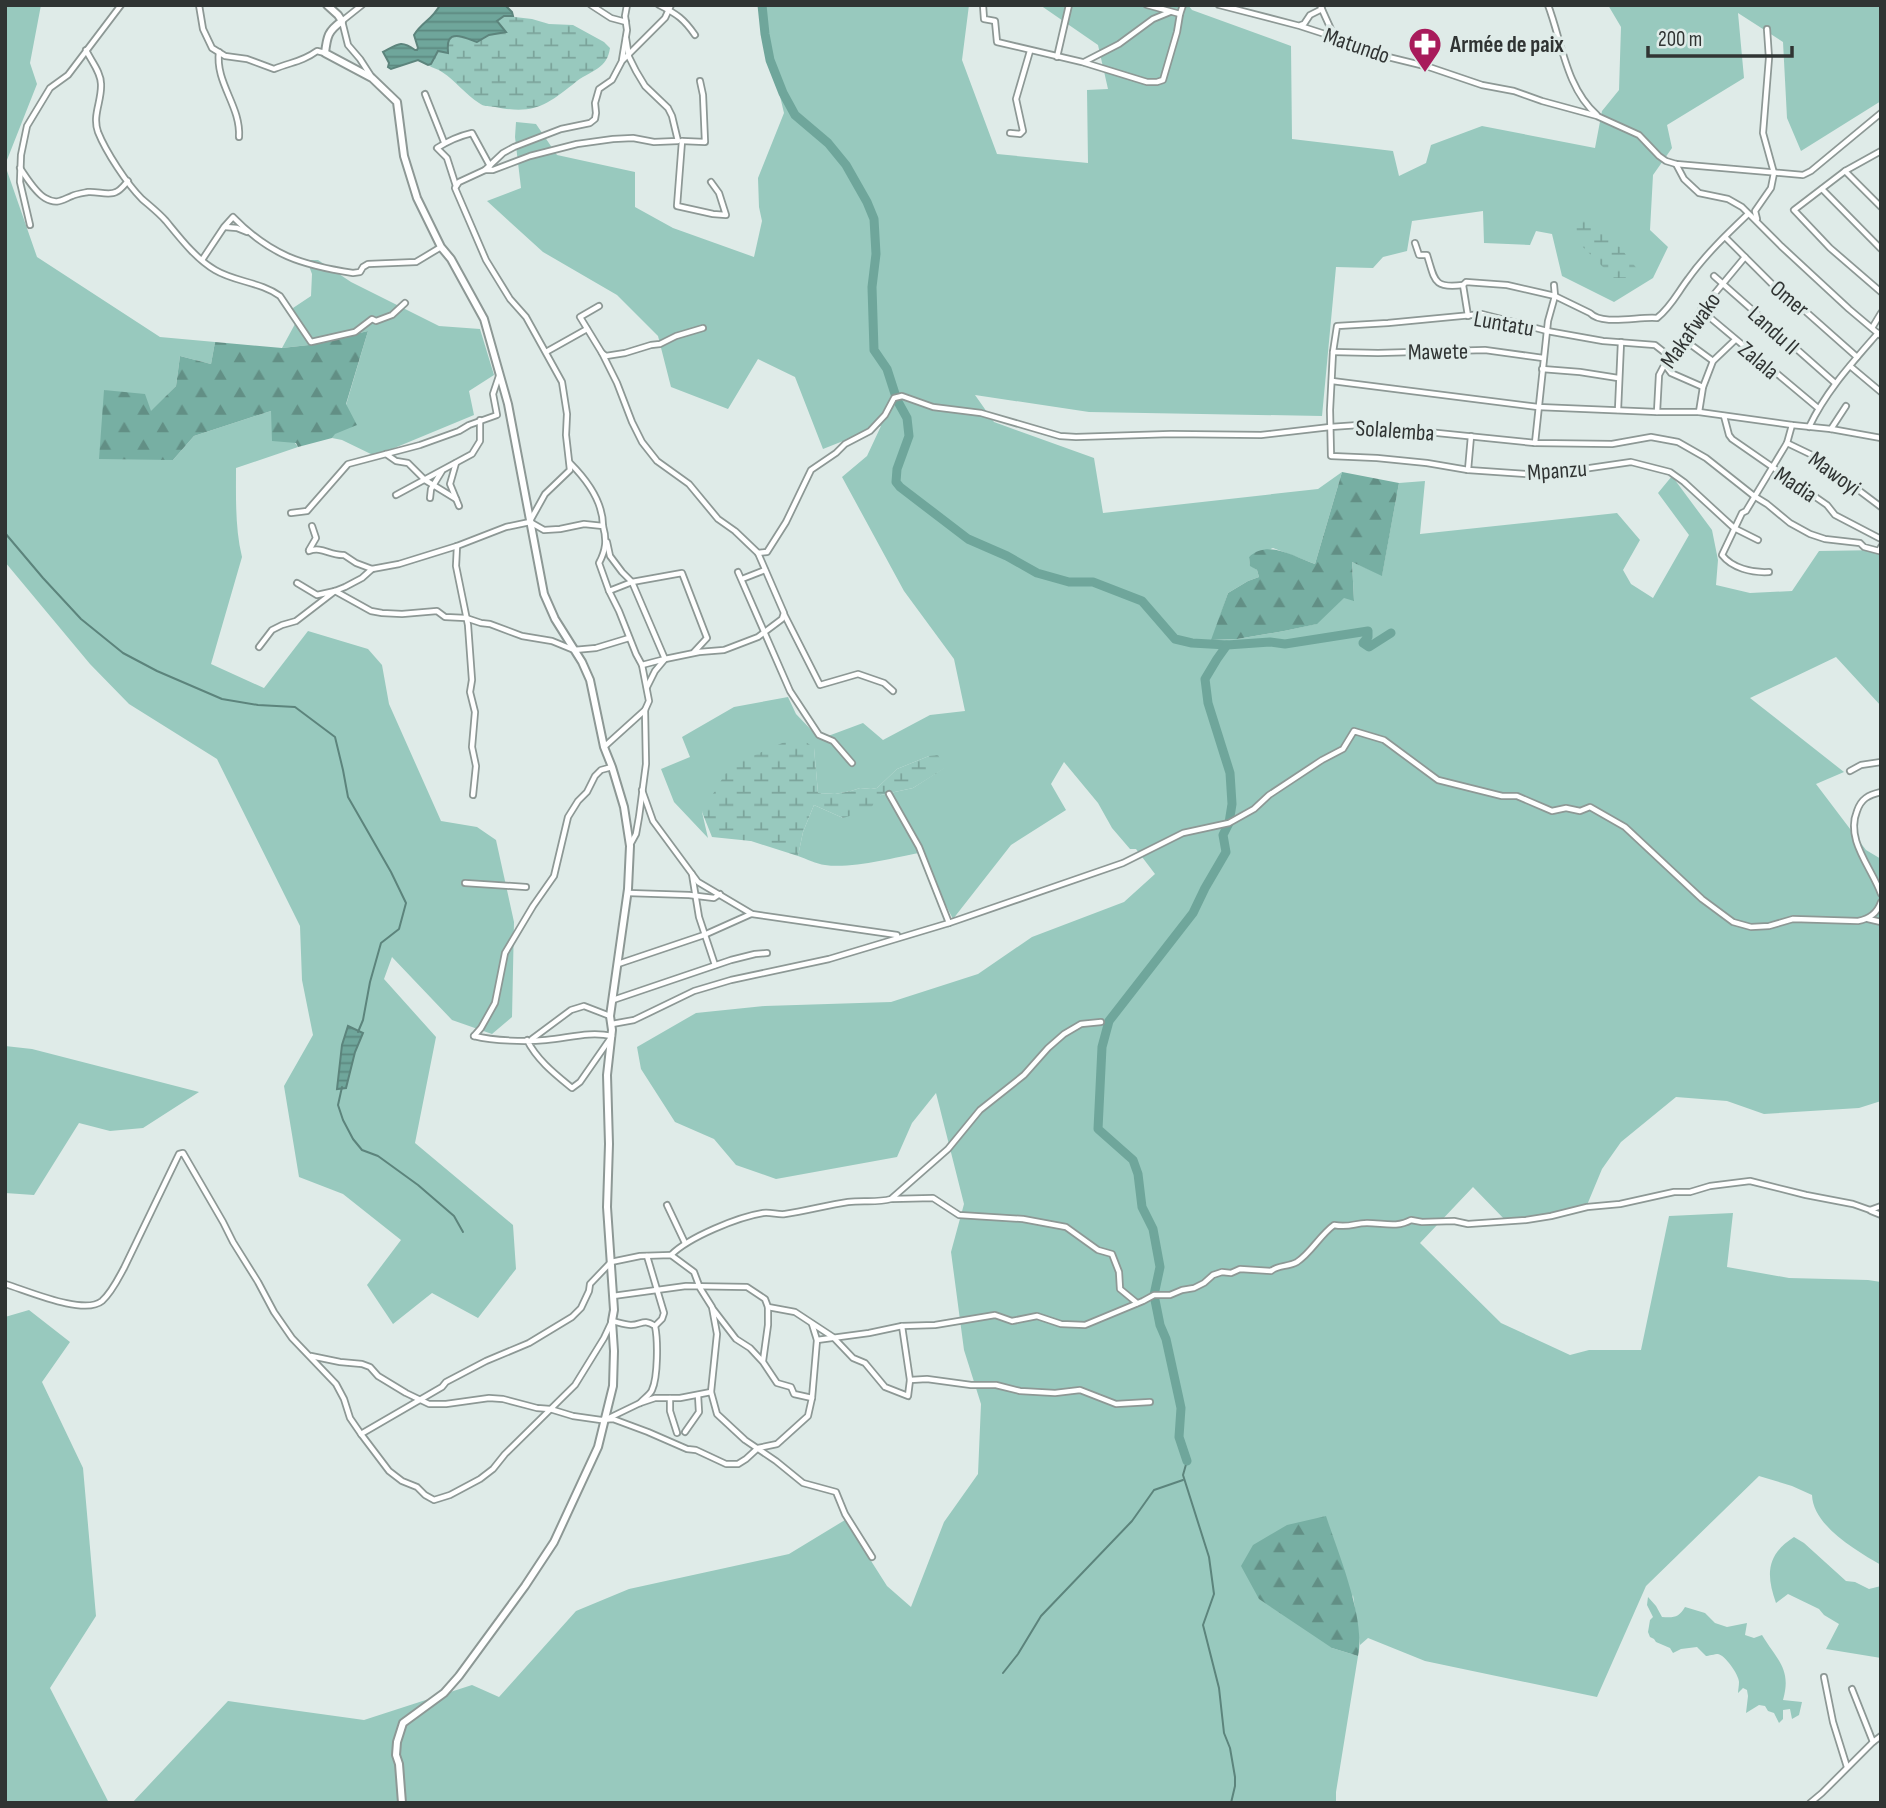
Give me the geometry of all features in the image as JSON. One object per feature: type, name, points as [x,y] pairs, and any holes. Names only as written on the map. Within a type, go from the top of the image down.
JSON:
[{"type":"street","points":[[30,225],[22,194],[20,167],[27,126],[50,88],[68,75],[121,5]]},
{"type":"street","points":[[199,5],[203,29],[212,48],[225,56],[247,59],[274,69],[302,61],[317,51],[326,52],[372,78]]},
{"type":"street","points":[[327,5],[340,18]]},
{"type":"street","points":[[334,5],[348,45],[372,78],[397,102],[404,156],[417,198],[484,318],[510,411],[544,594],[590,680],[604,747],[624,807],[630,846],[628,893],[610,1016],[612,1036],[607,1074],[607,1207],[613,1296],[613,1386],[598,1447],[554,1542],[459,1676],[444,1693],[402,1723],[396,1755],[402,1803]]},
{"type":"street","points":[[326,52],[331,29],[340,18],[362,5]]},
{"type":"street","points":[[592,5],[611,18],[626,22]]},
{"type":"street","points":[[622,61],[627,5]]},
{"type":"street","points":[[659,5],[670,8],[685,21],[695,36]]},
{"type":"street","points":[[983,5],[984,19],[995,21],[997,42],[1083,62],[1147,82],[1163,80],[1183,5]]},
{"type":"street","points":[[1057,57],[1069,5]]},
{"type":"street","points":[[1147,5],[1180,14]]},
{"type":"street","name":"Matundo","points":[[1219,5],[1300,26],[1384,56],[1597,116],[1642,138],[1659,156],[1676,164]]},
{"type":"street","points":[[1548,5],[1572,77],[1581,95],[1597,116]]},
{"type":"street","points":[[1300,26],[1321,7],[1334,37]]},
{"type":"street","points":[[456,186],[485,170],[503,153],[518,145],[561,129],[590,123],[596,113],[594,103],[599,89],[612,80],[622,61],[665,18],[670,8]]},
{"type":"street","points":[[1083,62],[1119,44],[1153,19],[1170,12]]},
{"type":"street","points":[[1758,222],[1755,211],[1770,188],[1774,173],[1763,133],[1769,58],[1767,29]]},
{"type":"street","points":[[626,38],[629,57],[645,86],[668,108],[680,141],[677,206],[726,215],[719,193],[711,182]]},
{"type":"street","points":[[86,50],[102,85],[95,120],[111,157],[141,198],[202,260],[218,272],[279,296],[311,342],[355,332],[372,319],[376,321],[392,315],[405,303]]},
{"type":"street","points":[[1010,133],[1020,134],[1023,131],[1016,99],[1030,51]]},
{"type":"street","points":[[219,52],[219,71],[238,117],[239,137]]},
{"type":"street","points":[[485,170],[493,170],[577,144],[613,139],[705,142],[700,81]]},
{"type":"street","points":[[425,94],[444,143]]},
{"type":"street","points":[[1809,427],[1835,383],[1879,334],[1733,200],[1696,190],[1682,177],[1676,164],[1803,175],[1881,113]]},
{"type":"street","points":[[491,166],[472,133],[458,136],[437,148],[447,158],[456,191],[486,260],[510,299],[526,317],[562,382],[570,462],[568,472],[545,494],[530,522]]},
{"type":"street","points":[[1881,159],[1878,153],[1845,171],[1794,211],[1837,255],[1881,292]]},
{"type":"street","points":[[20,167],[44,197],[58,201],[72,195],[91,192],[111,194],[128,181]]},
{"type":"street","points":[[1845,171],[1881,207]]},
{"type":"street","points":[[1822,189],[1881,249]]},
{"type":"street","points":[[1415,243],[1419,255],[1427,256],[1437,282],[1446,287],[1463,285],[1466,282],[1493,282],[1555,296],[1590,313],[1594,318],[1657,318],[1672,303],[1697,267],[1748,214]]},
{"type":"street","points":[[202,260],[233,216],[248,232],[284,256],[354,273],[360,272],[368,264],[416,262],[442,247]]},
{"type":"street","points":[[224,227],[248,232]]},
{"type":"street","name":"Omer","points":[[1725,237],[1787,299],[1804,310],[1857,357]]},
{"type":"street","name":"Makafwako","points":[[1657,412],[1659,374],[1669,356],[1701,310],[1745,257]]},
{"type":"street","name":"Landu II","points":[[1714,276],[1835,383]]},
{"type":"street","points":[[1463,285],[1468,316]]},
{"type":"street","points":[[1535,443],[1543,358],[1555,296],[1554,285]]},
{"type":"street","points":[[600,306],[580,317],[617,383],[632,422],[652,456],[689,484],[718,519],[758,553],[820,685],[858,674],[884,683],[893,691]]},
{"type":"street","name":"Zalala","points":[[1701,310],[1818,408]]},
{"type":"street","points":[[1872,328],[1881,313]]},
{"type":"street","name":"Luntatu","points":[[1333,352],[1336,326],[1482,314],[1547,331],[1603,341],[1656,345],[1669,356]]},
{"type":"street","points":[[601,353],[606,356],[625,353],[660,344],[703,328]]},
{"type":"street","points":[[545,352],[587,329]]},
{"type":"street","points":[[1683,339],[1713,361]]},
{"type":"street","points":[[1699,412],[1703,387],[1713,361],[1735,340]]},
{"type":"street","points":[[1618,410],[1621,342]]},
{"type":"street","name":"Mawete","points":[[1333,352],[1485,350],[1543,358]]},
{"type":"street","points":[[1330,427],[1333,352]]},
{"type":"street","points":[[1665,364],[1671,373],[1703,387]]},
{"type":"street","points":[[1850,366],[1881,392]]},
{"type":"street","points":[[1542,369],[1618,378]]},
{"type":"street","points":[[496,415],[493,394],[500,372]]},
{"type":"street","points":[[1332,381],[1538,407],[1699,412],[1881,438]]},
{"type":"street","name":"Solalemba","points":[[758,553],[767,552],[778,537],[811,470],[845,444],[870,431],[885,415],[896,397],[933,407],[981,413],[1060,436],[1076,437],[1261,435],[1359,425],[1535,443],[1612,444],[1651,437],[1678,442],[1706,458],[1754,496],[1768,503],[1790,523],[1810,534],[1880,549]]},
{"type":"street","points":[[1831,429],[1846,406]]},
{"type":"street","points":[[292,513],[307,511],[348,464],[420,445],[480,420],[510,411]]},
{"type":"street","name":"Madia","points":[[1724,416],[1732,439],[1827,505],[1835,515],[1881,539]]},
{"type":"street","points":[[396,495],[472,454],[480,440],[480,420]]},
{"type":"street","points":[[1769,572],[1756,573],[1723,559],[1721,555],[1734,527],[1787,443],[1792,425]]},
{"type":"street","name":"Mpanzu","points":[[1330,427],[1331,456],[1542,475],[1631,462],[1655,467],[1670,472],[1734,527],[1758,540]]},
{"type":"street","points":[[1468,470],[1471,436]]},
{"type":"street","name":"Mawoyi","points":[[1787,443],[1812,454],[1881,507]]},
{"type":"street","points":[[385,453],[396,461],[408,463],[425,480],[456,499]]},
{"type":"street","points":[[457,462],[450,484],[459,506]]},
{"type":"street","points":[[570,462],[593,491],[600,505],[610,556],[632,582],[665,659]]},
{"type":"street","points":[[430,498],[431,489],[443,470]]},
{"type":"street","points":[[312,526],[316,538],[309,551],[322,549],[335,556],[344,555],[372,569],[457,547],[506,527],[530,522],[544,530],[584,524],[603,526]]},
{"type":"street","points":[[604,747],[645,710],[649,701],[642,666],[599,562],[604,553],[606,537]]},
{"type":"street","points":[[457,547],[456,566],[467,618],[470,692],[475,712],[472,747],[476,766],[473,795]]},
{"type":"street","points":[[259,647],[272,630],[296,621],[335,591],[362,578],[372,569]]},
{"type":"street","points":[[742,579],[765,570]]},
{"type":"street","points":[[738,572],[790,691],[819,735],[834,741],[852,763]]},
{"type":"street","points":[[609,591],[632,582],[682,573],[707,638],[692,653]]},
{"type":"street","points":[[297,583],[317,594],[335,591],[371,611],[382,614],[437,611],[445,617],[467,618],[491,624],[522,636],[552,641],[575,650],[596,648],[629,638]]},
{"type":"street","points":[[642,666],[692,653],[724,650],[758,637],[782,619],[784,613]]},
{"type":"street","points":[[646,689],[665,659]]},
{"type":"street","points":[[630,846],[636,834],[646,764],[645,710]]},
{"type":"street","points":[[612,1024],[639,1018],[694,991],[731,980],[829,959],[949,923],[1123,863],[1183,833],[1229,823],[1254,809],[1269,795],[1322,760],[1343,750],[1354,731],[1384,740],[1438,780],[1502,796],[1517,796],[1552,811],[1566,808],[1580,811],[1590,807],[1625,827],[1702,899],[1733,922],[1760,927],[1793,919],[1868,919],[1881,922]]},
{"type":"street","points":[[1850,771],[1861,765],[1881,762]]},
{"type":"street","points":[[612,767],[601,770],[595,776],[587,792],[568,817],[554,876],[505,953],[495,1003],[474,1036],[529,1040],[589,1034],[612,1036]]},
{"type":"street","points":[[642,790],[653,821],[698,882],[752,914],[807,920],[894,935],[922,930]]},
{"type":"street","points":[[1880,891],[1856,843],[1854,816],[1860,802],[1881,792]]},
{"type":"street","points":[[889,794],[919,847],[949,923]]},
{"type":"street","points":[[692,873],[694,896],[715,965]]},
{"type":"street","points":[[465,883],[526,887]]},
{"type":"street","points":[[628,893],[714,898],[720,894]]},
{"type":"street","points":[[1868,919],[1877,911],[1881,902]]},
{"type":"street","points":[[618,964],[704,935],[752,914]]},
{"type":"street","points":[[613,1000],[715,965],[767,953]]},
{"type":"street","points":[[529,1040],[571,1010],[584,1006],[610,1016]]},
{"type":"street","points":[[891,1199],[948,1149],[980,1110],[1024,1075],[1064,1034],[1081,1024],[1101,1022]]},
{"type":"street","points":[[529,1040],[531,1048],[572,1088],[580,1082],[612,1036]]},
{"type":"street","points":[[5,1284],[62,1302],[89,1306],[101,1301],[124,1268],[179,1154],[183,1153],[274,1312],[292,1338],[336,1384],[350,1418],[361,1434],[388,1471],[434,1500],[450,1495],[493,1469],[575,1385],[612,1321]]},
{"type":"street","points":[[817,1340],[995,1315],[1012,1321],[1037,1316],[1061,1324],[1085,1325],[1154,1294],[1170,1295],[1194,1288],[1222,1272],[1231,1273],[1240,1269],[1271,1271],[1276,1267],[1296,1263],[1334,1225],[1350,1227],[1363,1223],[1391,1226],[1411,1220],[1468,1224],[1526,1220],[1587,1207],[1620,1204],[1674,1192],[1690,1192],[1710,1186],[1750,1181],[1853,1204],[1881,1215]]},
{"type":"street","points":[[361,1434],[442,1387],[446,1382],[529,1343],[572,1317],[585,1300],[590,1284],[611,1262],[640,1256],[671,1255],[685,1243],[735,1221],[766,1212],[781,1215],[851,1201],[933,1198],[959,1215],[1023,1219],[1066,1227],[1098,1250],[1112,1254],[1119,1272],[1120,1289],[1138,1303]]},
{"type":"street","points":[[667,1205],[685,1243]]},
{"type":"street","points":[[1870,1210],[1881,1206]]},
{"type":"street","points":[[671,1255],[694,1272],[712,1307],[736,1339],[750,1348],[763,1362],[777,1383],[791,1387],[794,1394],[812,1398]]},
{"type":"street","points":[[647,1256],[664,1312],[662,1319],[655,1326]]},
{"type":"street","points":[[613,1296],[685,1286],[747,1287],[765,1299],[768,1307],[763,1362]]},
{"type":"street","points":[[712,1307],[717,1334],[711,1392],[717,1413],[745,1440],[803,1483],[836,1492],[845,1514],[872,1557]]},
{"type":"street","points":[[768,1307],[795,1312],[833,1337],[853,1358],[865,1363],[885,1387],[908,1396],[910,1380],[902,1326]]},
{"type":"street","points":[[612,1321],[632,1326],[651,1322],[655,1326],[657,1338],[654,1380],[651,1392],[640,1403]]},
{"type":"street","points":[[310,1356],[370,1367],[378,1376],[429,1404],[489,1398],[573,1416],[613,1419],[726,1464],[738,1464],[758,1448],[777,1444],[800,1424],[810,1410],[817,1340],[812,1324]]},
{"type":"street","points":[[910,1380],[996,1385],[1020,1391],[1055,1393],[1080,1390],[1115,1404],[1150,1402]]},
{"type":"street","points":[[605,1419],[655,1398],[711,1392]]},
{"type":"street","points":[[685,1432],[699,1412],[698,1395]]},
{"type":"street","points":[[670,1398],[670,1411],[677,1433]]},
{"type":"street","points":[[1824,1677],[1833,1722],[1847,1767]]},
{"type":"street","points":[[1852,1689],[1873,1742]]},
{"type":"street","points":[[1810,1803],[1881,1736]]},
{"type":"green space","points":[[5,5],[41,5],[30,63],[37,84],[5,165]]},
{"type":"green space","points":[[764,5],[969,5],[962,60],[997,154],[1088,163],[1087,90],[1108,89],[1098,45],[1040,5],[1188,5],[1192,10],[1291,46],[1292,139],[1393,151],[1399,176],[1426,163],[1431,145],[1482,126],[1595,148],[1602,111],[1619,90],[1621,27],[1608,5],[1881,5],[1881,101],[1801,151],[1787,118],[1783,42],[1738,13],[1744,78],[1667,125],[1672,148],[1653,175],[1650,230],[1668,247],[1653,278],[1614,302],[1562,276],[1552,234],[1536,231],[1530,245],[1484,243],[1483,211],[1412,221],[1407,251],[1383,257],[1373,268],[1336,267],[1322,416],[1089,412],[975,395],[994,422],[1094,458],[1103,513],[1318,489],[1342,472],[1315,564],[1273,548],[1249,557],[1250,565],[1257,570],[1259,577],[1228,593],[1212,640],[1237,639],[1316,624],[1344,597],[1354,600],[1352,562],[1382,575],[1399,483],[1425,481],[1420,534],[1617,513],[1640,540],[1623,570],[1631,584],[1653,598],[1689,535],[1658,493],[1672,476],[1712,530],[1718,560],[1716,585],[1750,593],[1792,591],[1819,551],[1881,550],[1881,706],[1836,657],[1750,698],[1844,772],[1816,784],[1866,850],[1881,859],[1881,1101],[1859,1108],[1764,1114],[1727,1101],[1676,1097],[1621,1142],[1602,1169],[1587,1205],[1509,1224],[1473,1187],[1420,1243],[1501,1323],[1570,1355],[1589,1350],[1641,1350],[1669,1216],[1733,1213],[1727,1267],[1789,1278],[1881,1282],[1881,1565],[1849,1545],[1828,1527],[1814,1506],[1812,1495],[1759,1476],[1646,1586],[1597,1697],[1425,1661],[1368,1638],[1360,1645],[1353,1595],[1332,1648],[1358,1656],[1336,1803],[132,1803],[228,1701],[364,1720],[472,1685],[499,1697],[576,1611],[629,1589],[789,1554],[845,1520],[887,1586],[911,1607],[944,1522],[978,1474],[981,1404],[964,1350],[951,1252],[964,1204],[936,1093],[912,1123],[897,1157],[776,1179],[736,1165],[714,1139],[675,1122],[641,1069],[637,1047],[696,1013],[765,1006],[891,1002],[978,974],[1032,937],[1124,902],[1155,874],[1136,849],[1130,849],[1112,828],[1098,803],[1064,762],[1051,784],[1066,810],[1011,845],[953,919],[919,853],[847,866],[818,864],[798,856],[803,832],[814,805],[843,818],[881,795],[913,788],[944,768],[929,756],[897,769],[877,788],[860,788],[835,794],[818,793],[814,748],[702,812],[708,838],[674,802],[661,769],[690,757],[682,737],[734,707],[788,697],[796,714],[820,739],[863,723],[883,740],[930,715],[965,711],[954,659],[904,591],[842,477],[867,456],[881,426],[823,449],[795,377],[758,359],[728,409],[671,387],[658,336],[617,295],[543,252],[487,201],[521,188],[515,137],[516,122],[536,124],[557,155],[635,172],[635,207],[673,228],[754,257],[762,221],[758,178],[784,113],[767,42]]},
{"type":"green space","points":[[505,16],[549,24],[573,25],[610,48],[606,60],[548,102],[520,110],[483,105],[447,76],[428,65],[439,51],[448,53],[451,38],[462,37],[477,42],[489,35],[506,32],[497,21]]},
{"type":"green space","points":[[5,165],[37,257],[160,337],[215,342],[211,364],[180,356],[176,386],[151,412],[104,390],[173,460],[194,436],[271,411],[298,447],[236,468],[237,524],[242,557],[211,664],[264,688],[308,631],[368,649],[382,665],[389,704],[441,821],[477,827],[496,840],[514,922],[512,1017],[492,1034],[452,1020],[392,957],[384,979],[436,1037],[415,1143],[513,1225],[516,1269],[478,1318],[432,1293],[393,1324],[367,1285],[401,1240],[343,1194],[299,1177],[284,1086],[313,1035],[302,980],[300,926],[217,759],[129,704],[90,664],[5,562]]},
{"type":"green space","points":[[1588,215],[1638,270],[1628,278],[1614,278],[1581,245],[1566,222]]},
{"type":"green space","points":[[311,260],[318,260],[351,282],[439,326],[480,329],[494,375],[469,391],[474,415],[375,456],[332,438],[346,405],[368,331],[309,345],[282,348],[295,324],[293,308],[311,296]]},
{"type":"green space","points":[[368,331],[346,404],[357,425],[335,434],[332,438],[298,447],[296,443],[272,441],[271,411],[194,436],[173,460],[99,459],[104,390],[145,394],[151,411],[176,386],[180,356],[211,364],[215,342],[282,348],[309,345]]},
{"type":"green space","points":[[1342,472],[1399,483],[1382,576],[1352,562],[1354,601],[1344,598],[1317,624],[1237,639],[1211,640],[1228,593],[1259,577],[1257,570],[1250,566],[1249,557],[1256,552],[1273,549],[1315,564]]},
{"type":"green space","points":[[798,736],[814,748],[818,793],[835,794],[860,788],[877,788],[897,769],[929,756],[938,755],[945,768],[913,788],[881,795],[869,810],[843,818],[814,805],[803,832],[798,856],[751,841],[712,837],[702,812],[730,766]]},
{"type":"green space","points":[[5,1046],[32,1049],[199,1092],[143,1128],[110,1131],[79,1123],[34,1195],[5,1193]]},
{"type":"green space","points":[[29,1310],[70,1342],[42,1382],[83,1468],[96,1616],[50,1688],[109,1803],[6,1803],[5,1317]]},
{"type":"green space","points":[[1326,1516],[1355,1605],[1358,1656],[1332,1648],[1259,1599],[1241,1566],[1253,1545],[1287,1525]]},
{"type":"green space","points":[[1794,1537],[1846,1581],[1869,1589],[1881,1586],[1881,1658],[1826,1649],[1839,1624],[1819,1609],[1788,1594],[1776,1603],[1770,1575],[1773,1558]]},
{"type":"green space","points":[[1648,1597],[1662,1617],[1676,1616],[1685,1607],[1705,1613],[1715,1623],[1727,1627],[1747,1623],[1745,1635],[1754,1638],[1762,1635],[1782,1665],[1786,1680],[1783,1700],[1802,1702],[1799,1715],[1792,1719],[1790,1709],[1783,1710],[1783,1719],[1779,1723],[1774,1713],[1768,1711],[1765,1706],[1759,1705],[1746,1713],[1747,1690],[1743,1688],[1738,1693],[1738,1679],[1724,1658],[1718,1654],[1706,1656],[1697,1647],[1673,1653],[1670,1648],[1650,1637],[1648,1632],[1653,1617],[1647,1605]]},
{"type":"shaded area","points":[[440,5],[505,5],[513,16],[504,16],[497,21],[506,32],[489,35],[477,42],[458,36],[451,37],[448,53],[438,51],[431,64],[418,60],[391,69],[388,67],[389,63],[383,52],[399,44],[417,50],[414,35]]},
{"type":"shaded area","points":[[348,1026],[363,1033],[346,1088],[337,1089],[342,1045]]},
{"type":"waterway","points":[[762,5],[770,60],[783,93],[795,115],[828,143],[846,165],[874,219],[874,350],[887,369],[897,400],[907,418],[909,436],[897,469],[896,482],[900,487],[968,539],[1037,573],[1069,582],[1093,582],[1142,601],[1175,639],[1227,645],[1270,642],[1285,644],[1368,631],[1368,637],[1363,643],[1369,647],[1391,633]]},
{"type":"waterway","points":[[5,533],[81,619],[123,653],[222,699],[295,707],[335,737],[348,797],[406,903],[399,929],[381,943],[358,1032]]},
{"type":"waterway","points":[[1187,1461],[1179,1437],[1181,1408],[1154,1295],[1160,1267],[1153,1229],[1142,1207],[1138,1174],[1133,1160],[1098,1129],[1102,1047],[1109,1021],[1193,913],[1226,852],[1223,835],[1229,823],[1232,804],[1230,773],[1208,703],[1205,679],[1227,645]]},
{"type":"waterway","points":[[342,1087],[338,1105],[353,1139],[362,1150],[378,1156],[418,1185],[454,1216],[463,1232]]},
{"type":"waterway","points":[[1187,1461],[1183,1475],[1209,1557],[1214,1594],[1203,1625],[1219,1688],[1224,1733],[1230,1748],[1235,1777],[1231,1803]]},
{"type":"waterway","points":[[1003,1673],[1041,1616],[1132,1521],[1154,1490],[1183,1480]]},
{"type":"place","name":"Armée de paix","points":[[1425,74]]}]
